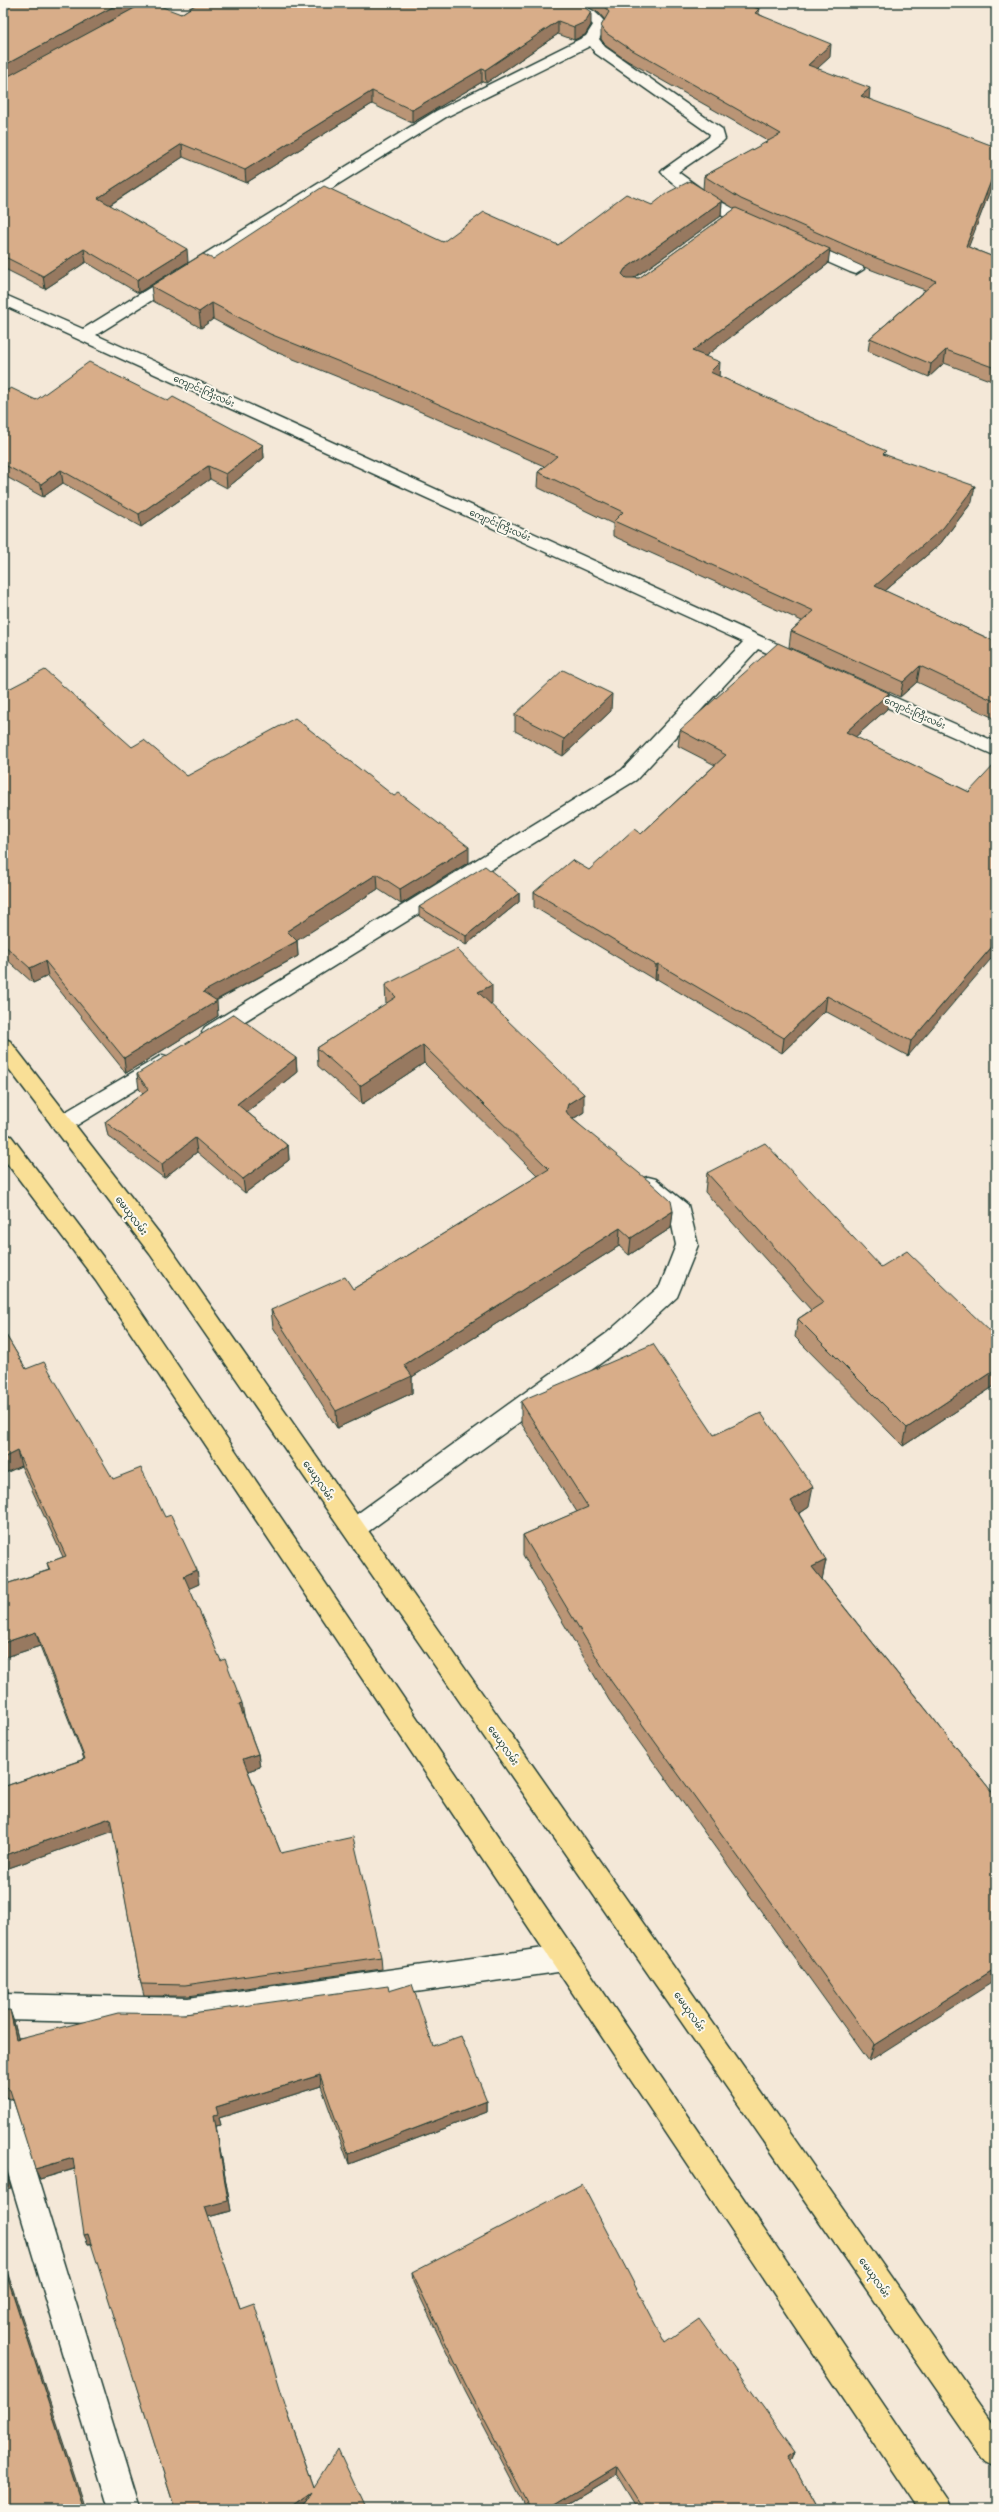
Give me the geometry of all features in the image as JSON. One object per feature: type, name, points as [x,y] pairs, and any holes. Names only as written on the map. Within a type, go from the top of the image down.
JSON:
[{"type":"main road","name":"မေယုလမ်း","points":[[3,1046],[158,1248],[996,2452]]},
{"type":"main road","points":[[3,1142],[104,1275],[936,2509]]},
{"type":"street","points":[[83,336],[441,114],[592,39],[600,25],[590,14],[569,3]]},
{"type":"street","points":[[592,39],[600,50],[717,132],[717,139],[669,172],[678,181],[734,216],[770,232]]},
{"type":"street","points":[[722,225],[734,216]]},
{"type":"street","points":[[792,241],[856,269]]},
{"type":"street","name":"ကျောင်းကြီးလမ်း","points":[[3,299],[812,666]]},
{"type":"street","points":[[197,1041],[629,775],[755,641]]},
{"type":"street","name":"ကျောင်းကြီးလမ်း","points":[[847,682],[996,750]]},
{"type":"street","points":[[62,1124],[177,1053]]},
{"type":"street","points":[[354,1529],[615,1340],[669,1291],[687,1245],[680,1212],[632,1172]]},
{"type":"street","points":[[3,2007],[188,2011],[565,1958]]},
{"type":"street","points":[[3,2112],[124,2509]]},
{"type":"building","points":[[3,3],[120,3],[3,66]]},
{"type":"building","points":[[144,3],[152,3],[181,14],[198,3],[578,3],[591,12],[585,22],[574,27],[558,21],[485,70],[482,69],[412,110],[372,91],[245,170],[182,144],[98,198],[187,249],[137,280],[84,249],[43,276],[3,256],[3,79]]},
{"type":"building","points":[[601,3],[750,3],[747,5],[759,9],[755,13],[831,44],[808,65],[870,88],[861,96],[996,147],[996,168],[966,246],[996,258],[995,368],[946,350],[931,364],[870,338],[936,281],[866,254],[741,199],[704,176],[781,134],[627,47],[606,33],[601,26],[609,12]]},
{"type":"building","points":[[690,181],[722,201],[625,269],[622,274],[626,278],[639,278],[736,208],[830,249],[692,351],[720,362],[710,372],[886,451],[883,454],[975,486],[943,528],[875,586],[996,642],[996,702],[920,666],[903,682],[791,631],[814,611],[614,521],[623,512],[538,472],[557,456],[377,377],[270,334],[212,303],[199,312],[151,286],[203,254],[213,259],[324,186],[443,242],[484,212],[558,245],[626,194],[652,205],[667,193]]},
{"type":"building","points":[[89,362],[168,401],[173,397],[263,445],[226,474],[208,466],[139,514],[61,470],[41,484],[3,464],[3,391],[4,392],[11,388],[36,400]]},
{"type":"building","points":[[778,643],[889,693],[846,732],[969,792],[996,763],[996,942],[911,1041],[827,996],[784,1038],[658,964],[656,965],[534,892],[572,860],[589,870],[634,829],[641,834],[726,755],[680,730]]},
{"type":"building","points":[[45,670],[132,747],[144,740],[187,776],[295,718],[394,796],[399,793],[469,847],[400,889],[377,874],[287,931],[297,941],[203,992],[217,1001],[124,1058],[45,961],[30,968],[3,944],[3,692]]},
{"type":"building","points":[[563,670],[612,694],[564,739],[515,714]]},
{"type":"building","points":[[485,866],[519,893],[466,936],[419,907]]},
{"type":"building","points":[[457,949],[492,985],[478,992],[584,1094],[568,1104],[566,1111],[570,1117],[671,1201],[673,1211],[631,1238],[620,1228],[404,1365],[412,1376],[336,1411],[271,1310],[345,1277],[353,1289],[549,1169],[423,1045],[360,1086],[317,1048],[396,997],[385,985]]},
{"type":"building","points":[[234,1014],[296,1058],[237,1104],[288,1146],[243,1179],[195,1138],[162,1164],[105,1122],[148,1089],[137,1074]]},
{"type":"building","points":[[765,1143],[881,1267],[907,1251],[996,1337],[996,1369],[907,1428],[798,1319],[824,1302],[707,1173]]},
{"type":"building","points":[[3,1330],[26,1369],[44,1362],[113,1479],[141,1468],[165,1517],[171,1515],[197,1570],[184,1576],[221,1661],[225,1659],[242,1703],[239,1704],[258,1754],[243,1759],[281,1853],[353,1837],[381,1957],[185,1985],[141,1984],[110,1818],[3,1856],[3,1787],[85,1759],[36,1632],[3,1643],[3,1585],[50,1570],[47,1563],[66,1556],[17,1451],[3,1458]]},
{"type":"building","points":[[653,1344],[714,1435],[761,1413],[813,1487],[791,1501],[826,1560],[812,1567],[996,1797],[996,1968],[874,2045],[611,1681],[523,1535],[588,1507],[521,1402],[527,1398]]},
{"type":"building","points":[[412,1984],[433,2046],[461,2036],[487,2101],[348,2154],[320,2075],[216,2107],[218,2114],[214,2115],[228,2201],[205,2207],[240,2308],[254,2303],[288,2414],[314,2487],[338,2449],[366,2509],[301,2509],[312,2492],[289,2509],[175,2509],[88,2234],[84,2235],[73,2158],[35,2169],[10,2090],[3,2086],[3,2010],[10,2010],[16,2039],[118,2013],[185,2014],[388,1986],[389,1991]]},
{"type":"building","points":[[3,2167],[6,2178],[3,2179]]},
{"type":"building","points":[[582,2184],[665,2343],[699,2319],[795,2451],[788,2456],[817,2509],[644,2509],[617,2467],[547,2509],[531,2509],[465,2383],[412,2273]]},
{"type":"building","points":[[3,2264],[83,2509],[3,2509]]}]
